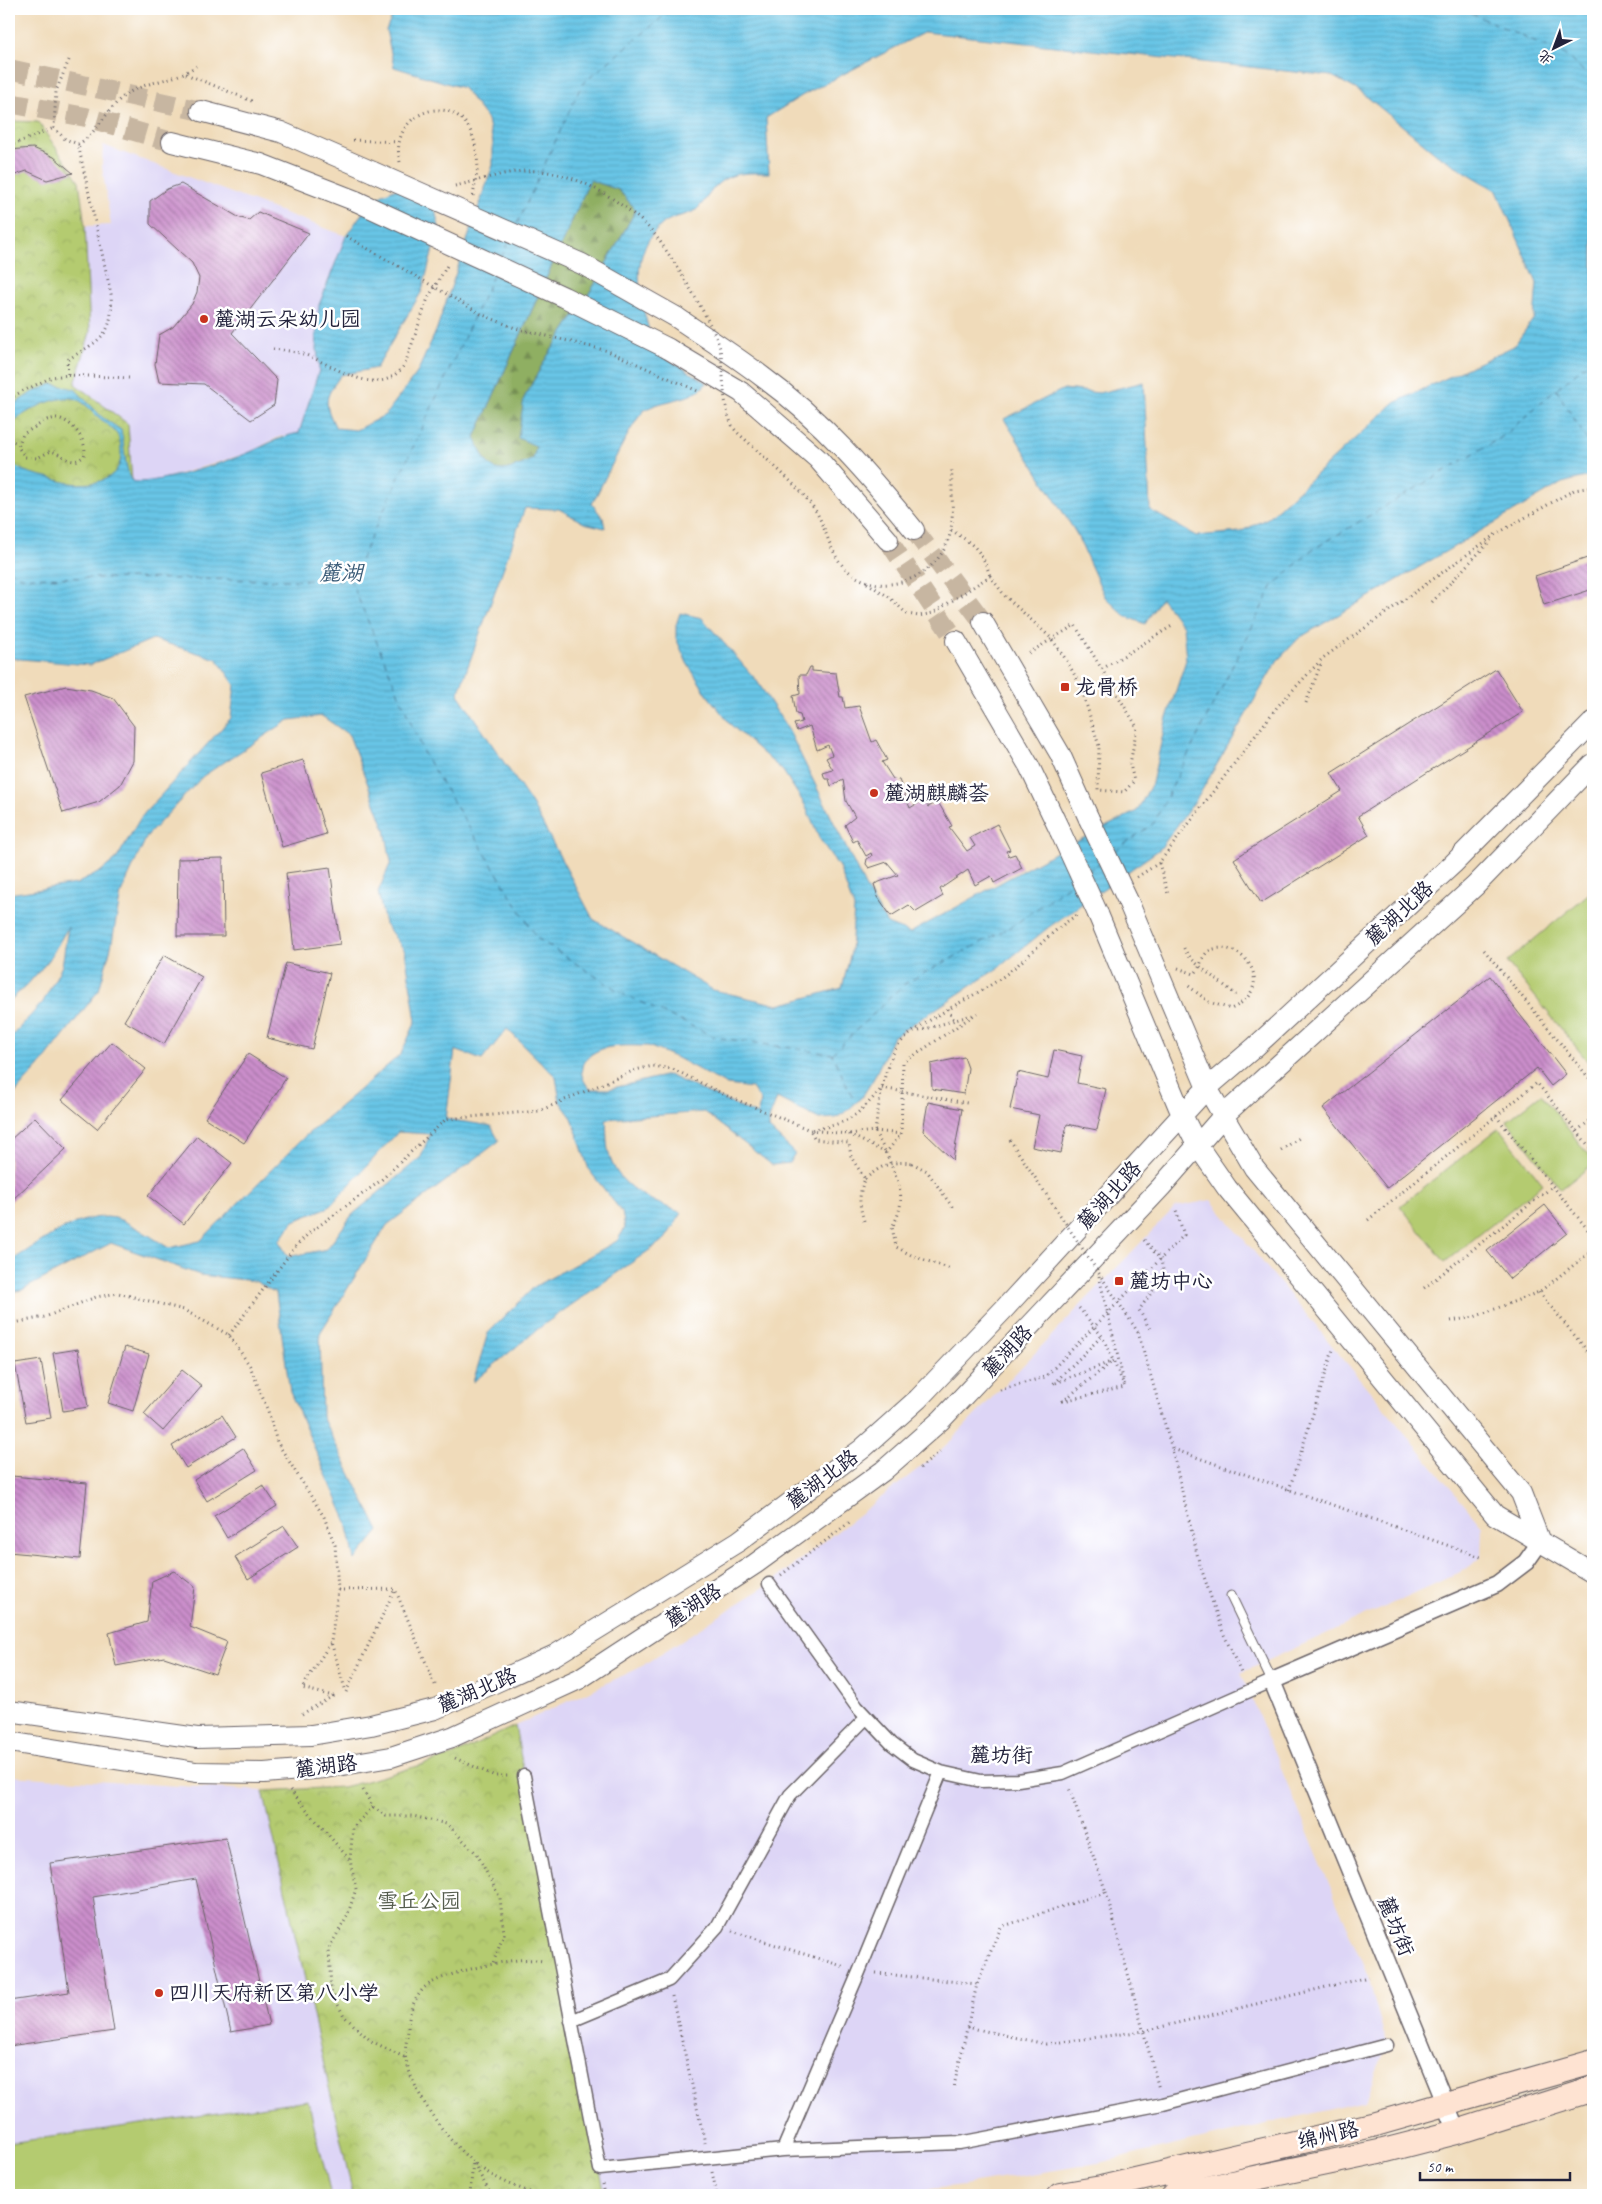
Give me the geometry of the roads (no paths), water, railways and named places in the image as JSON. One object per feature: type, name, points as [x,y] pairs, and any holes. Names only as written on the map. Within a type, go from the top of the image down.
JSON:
[{"type":"main road","name":"绵州路","points":[[1060,2195],[1101,2188],[1372,2125],[1445,2102],[1504,2089],[1593,2062]]},
{"type":"main road","name":"绵州路","points":[[1174,2195],[1379,2152],[1457,2132],[1593,2089]]},
{"type":"street","points":[[201,111],[281,132],[582,264],[676,318],[765,378],[855,460],[914,530]]},
{"type":"street","points":[[172,142],[262,164],[356,202],[564,297],[667,348],[741,392],[835,477],[888,540]]},
{"type":"street","points":[[835,477],[855,460]]},
{"type":"street","points":[[983,622],[1060,754],[1128,901],[1208,1088],[1254,1168],[1521,1493],[1540,1542]]},
{"type":"street","points":[[956,641],[1029,766],[1060,831],[1091,912],[1197,1145],[1233,1196],[1495,1515],[1593,1573]]},
{"type":"street","name":"麓湖北路","points":[[9,1711],[197,1738],[311,1735],[371,1725],[434,1708],[555,1655],[762,1524],[862,1449],[918,1399],[1005,1308],[1208,1088],[1452,864],[1593,722]]},
{"type":"street","name":"麓湖路","points":[[9,1742],[140,1765],[196,1772],[264,1773],[325,1768],[391,1757],[452,1737],[579,1679],[734,1578],[778,1547],[883,1471],[941,1420],[1161,1187],[1224,1116],[1475,886],[1593,764]]},
{"type":"street","points":[[762,1524],[778,1547]]},
{"type":"street","name":"麓坊街","points":[[769,1584],[866,1718],[892,1744],[914,1760],[941,1772],[980,1781],[1018,1780],[1064,1774],[1272,1681],[1497,1584],[1526,1562],[1540,1542]]},
{"type":"street","points":[[718,1553],[734,1578]]},
{"type":"street","name":"麓坊街","points":[[1272,1681],[1457,2132]]},
{"type":"street","points":[[571,2021],[669,1980],[717,1927],[790,1795],[866,1718]]},
{"type":"street","points":[[783,2150],[941,1772]]},
{"type":"street","points":[[524,1776],[600,2169],[783,2150],[959,2143],[1163,2104],[1387,2045]]},
{"type":"lane","points":[[1231,1596],[1272,1681]]},
{"type":"water","name":"麓湖","points":[[396,9],[1593,9],[1593,475],[1562,483],[1299,638],[1277,661],[1198,797],[1160,849],[1049,927],[998,968],[893,1037],[874,1078],[862,1097],[836,1118],[819,1119],[777,1098],[769,1119],[769,1129],[795,1153],[789,1163],[772,1165],[704,1112],[606,1119],[607,1144],[610,1158],[622,1179],[630,1187],[650,1199],[682,1213],[665,1239],[543,1325],[473,1382],[488,1333],[534,1287],[617,1241],[625,1228],[622,1212],[589,1170],[572,1118],[560,1102],[556,1077],[507,1029],[482,1060],[455,1050],[446,1119],[491,1126],[499,1141],[387,1225],[320,1333],[322,1417],[379,1531],[355,1560],[347,1522],[290,1392],[276,1293],[255,1281],[200,1275],[111,1243],[22,1290],[9,1292],[9,1262],[59,1231],[87,1220],[101,1217],[121,1220],[169,1248],[200,1241],[303,1138],[401,1054],[416,1021],[405,951],[385,924],[378,892],[391,862],[385,829],[349,735],[322,716],[289,720],[203,776],[147,836],[121,893],[111,947],[99,990],[42,1063],[9,1100],[9,1039],[43,1002],[62,966],[68,927],[49,960],[26,986],[9,1001],[9,894],[76,884],[100,872],[117,858],[141,817],[231,718],[235,685],[217,659],[153,639],[90,665],[9,658],[9,460],[13,465],[30,473],[63,482],[84,484],[105,479],[113,474],[119,466],[121,447],[118,435],[114,430],[79,400],[63,398],[55,400],[31,410],[9,424],[9,408],[31,393],[52,384],[75,389],[102,417],[121,430],[129,475],[132,481],[141,482],[171,477],[224,462],[279,439],[299,433],[319,370],[316,337],[319,305],[346,236],[363,212],[381,195],[405,184],[434,205],[439,227],[422,291],[376,368],[341,375],[331,389],[327,400],[327,406],[336,428],[356,430],[385,415],[417,373],[436,331],[493,165],[493,143],[488,120],[463,88],[394,67],[386,30]],"holes":[[[925,32],[1332,76],[1361,92],[1438,155],[1497,191],[1537,283],[1534,318],[1514,346],[1394,403],[1268,518],[1240,532],[1196,536],[1150,510],[1144,382],[1099,393],[1064,389],[1004,419],[1076,533],[1105,597],[1125,616],[1145,624],[1161,598],[1183,626],[1186,660],[1166,721],[1152,783],[1137,811],[1054,853],[910,933],[887,924],[867,890],[789,731],[757,681],[702,618],[680,613],[676,625],[676,638],[687,663],[708,696],[731,725],[783,771],[805,805],[819,838],[839,867],[854,908],[851,952],[842,988],[779,1005],[713,990],[593,919],[532,804],[458,694],[525,508],[559,509],[584,523],[605,528],[603,518],[592,504],[640,415],[653,406],[694,394],[707,383],[654,350],[645,317],[640,283],[643,251],[651,236],[664,223],[696,210],[713,189],[725,179],[738,174],[769,173],[766,118],[803,95]],[[590,180],[619,190],[636,210],[592,289],[545,360],[524,398],[518,438],[536,446],[533,459],[511,468],[496,469],[485,459],[475,437]],[[621,1046],[648,1046],[675,1057],[727,1085],[752,1088],[761,1101],[757,1115],[668,1075],[609,1089],[590,1089],[584,1081],[582,1074],[583,1064],[588,1057],[603,1049]],[[398,1132],[430,1134],[421,1157],[352,1215],[327,1249],[288,1257],[279,1241],[294,1221],[329,1207]]]},
{"type":"tunnel","points":[[9,69],[201,111]]},
{"type":"tunnel","points":[[9,103],[86,117],[172,142]]},
{"type":"tunnel","points":[[914,530],[983,622]]},
{"type":"tunnel","points":[[888,540],[956,641]]},
{"type":"place","name":"麓湖云朵幼儿园","points":[[204,319]]},
{"type":"place","name":"龙骨桥","points":[[1065,687]]},
{"type":"place","name":"麓湖麒麟荟","points":[[874,793]]},
{"type":"place","name":"麓坊中心","points":[[1119,1281]]},
{"type":"place","name":"四川天府新区第八小学","points":[[159,1993]]},
{"type":"park label","name":"雪丘公园","points":[[419,1901]]}]
